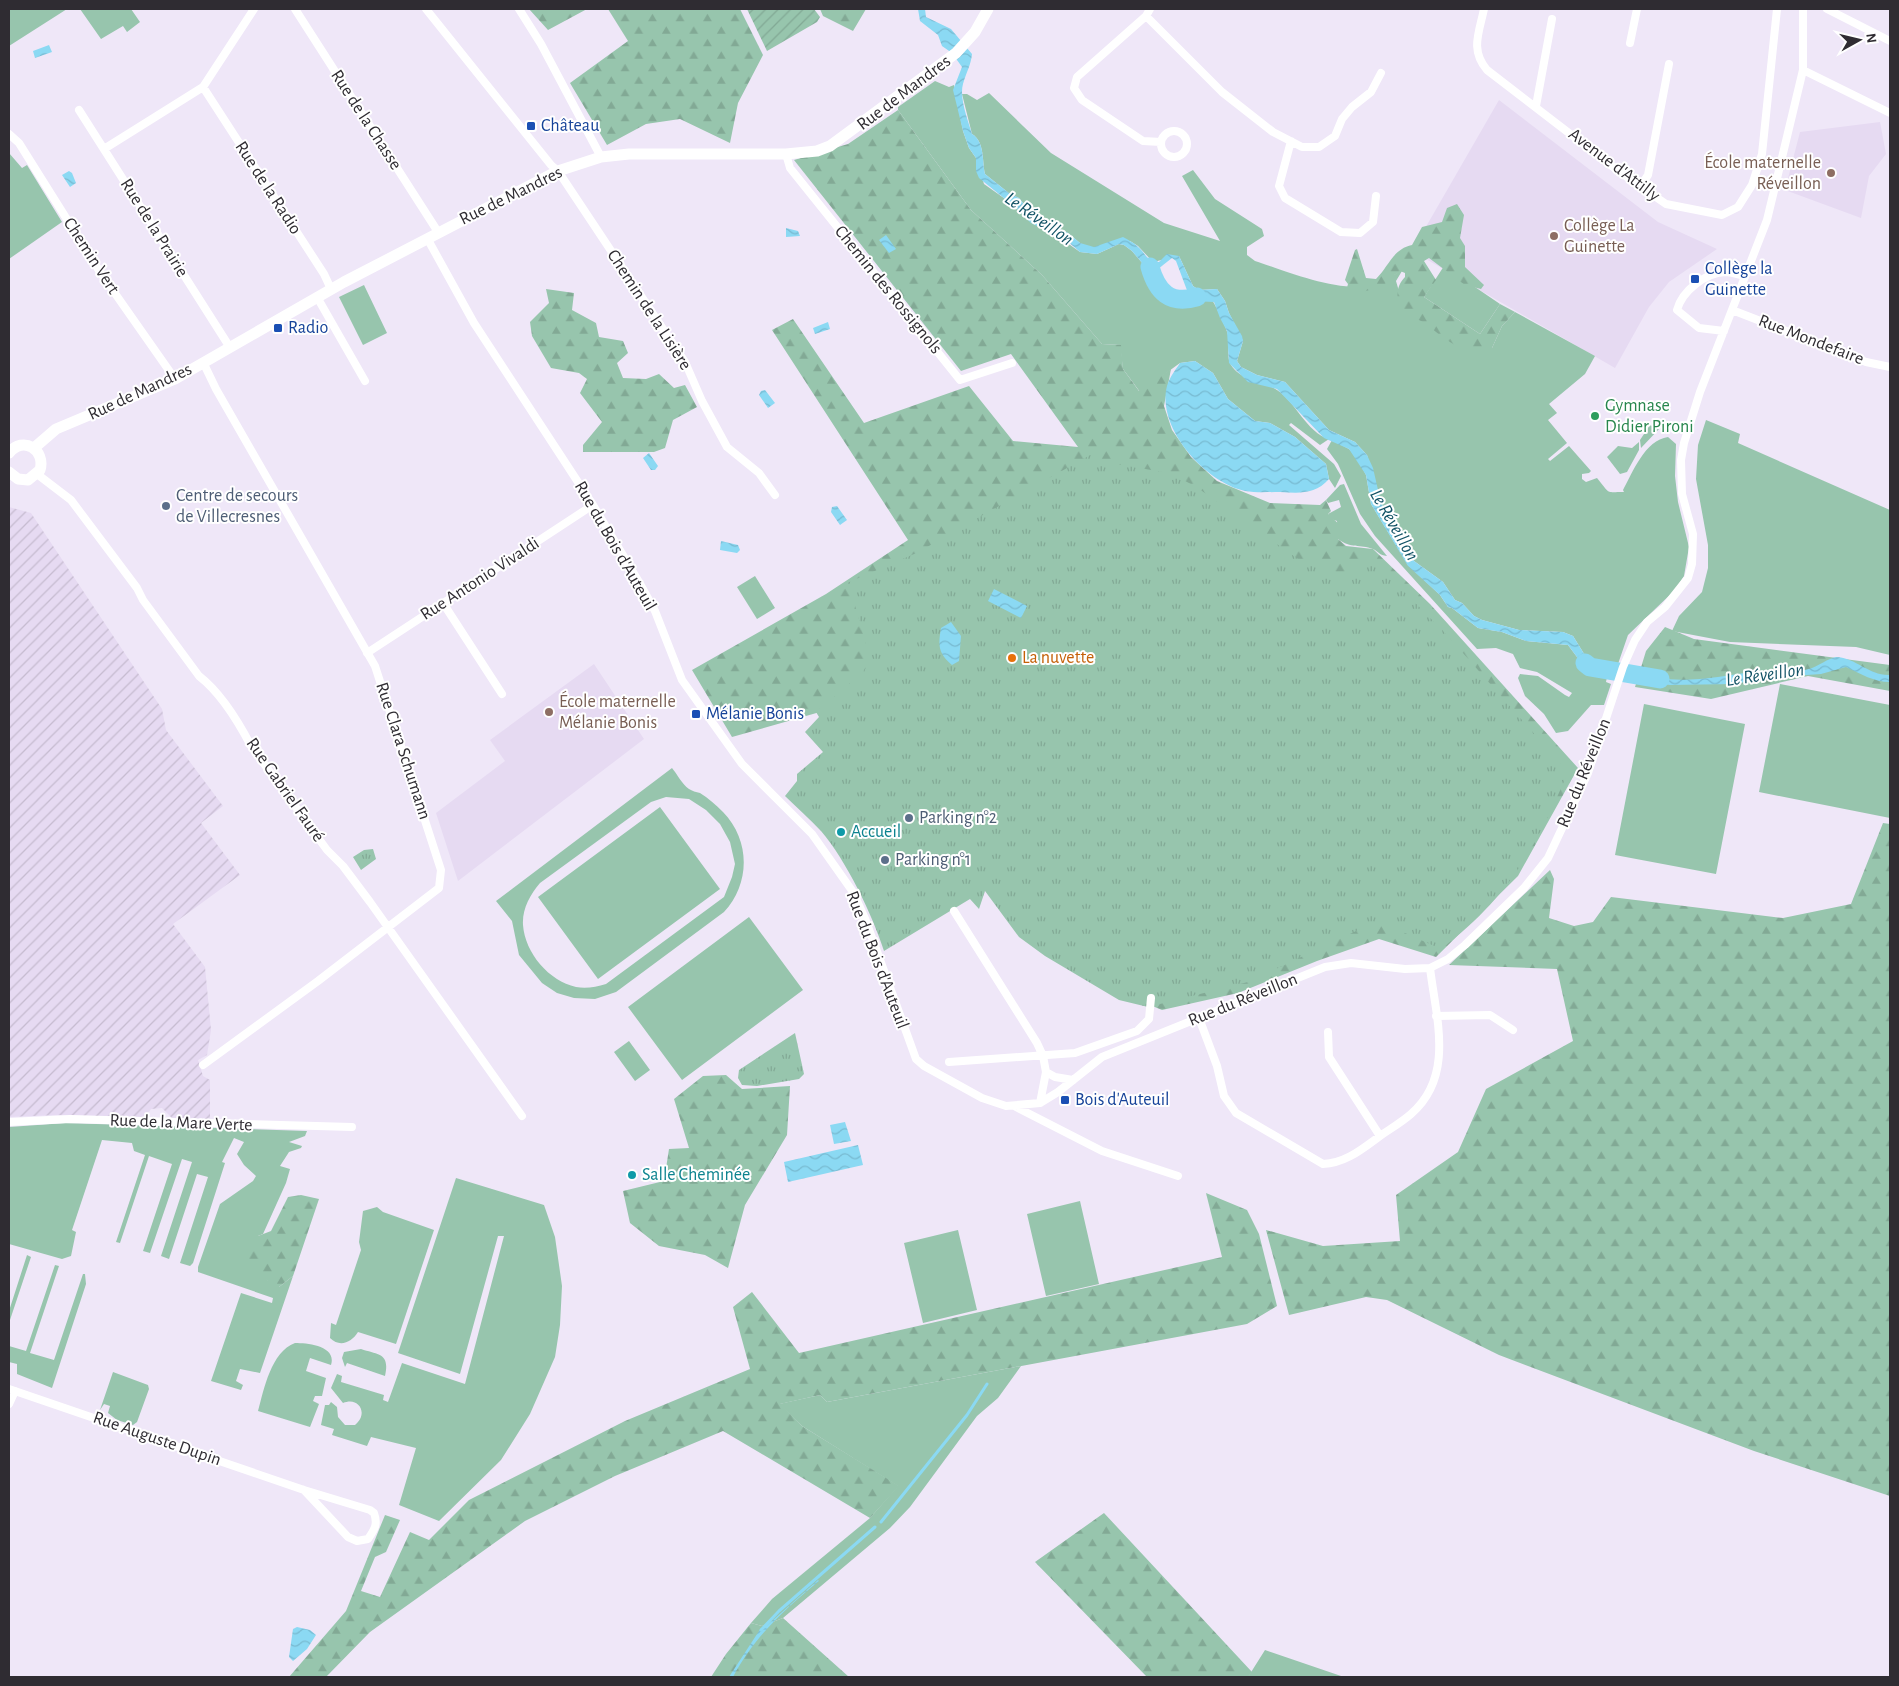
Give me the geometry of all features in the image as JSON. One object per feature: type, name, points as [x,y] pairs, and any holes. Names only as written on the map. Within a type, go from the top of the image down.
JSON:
[{"type":"street","points":[[104,149],[203,87],[254,9]]},
{"type":"street","name":"Rue de la Chasse","points":[[295,9],[438,232]]},
{"type":"street","name":"Chemin de la Lisière","points":[[426,9],[550,165],[558,171],[686,362],[702,401],[727,447],[759,473],[775,494]]},
{"type":"street","points":[[519,9],[541,44],[601,157]]},
{"type":"street","name":"Rue de Mandres","points":[[34,448],[56,429],[175,378],[331,289],[558,171],[601,157],[629,154],[786,154],[818,151],[830,146],[956,53],[975,32],[988,9]]},
{"type":"street","name":"Avenue d'Attilly","points":[[1484,9],[1477,47],[1478,59],[1488,70],[1640,187],[1666,204],[1722,215],[1742,204],[1758,171],[1762,154],[1777,9]]},
{"type":"street","points":[[1630,42],[1637,9]]},
{"type":"street","name":"Rue du Réveillon","points":[[916,1059],[924,1066],[982,1098],[1006,1106],[1016,1107],[1040,1103],[1102,1057],[1325,967],[1351,963],[1405,969],[1430,968],[1448,959],[1465,945],[1524,888],[1548,858],[1588,773],[1623,667],[1635,640],[1646,622],[1665,607],[1688,578],[1692,564],[1693,534],[1682,494],[1681,460],[1690,423],[1767,220],[1803,70],[1803,9]]},
{"type":"street","points":[[1827,9],[1890,41]]},
{"type":"street","points":[[1161,142],[1143,141],[1082,100],[1074,88],[1077,77],[1148,12],[1222,92],[1274,132],[1302,147],[1319,147],[1335,136],[1342,119],[1352,107],[1372,92],[1381,73]]},
{"type":"street","points":[[1536,106],[1552,19]]},
{"type":"street","points":[[1640,187],[1648,176],[1669,64]]},
{"type":"street","points":[[1803,70],[1890,113]]},
{"type":"street","name":"Rue de la Radio","points":[[203,87],[324,274],[331,289]]},
{"type":"street","name":"Rue de la Prairie","points":[[79,110],[229,346]]},
{"type":"street","name":"Chemin Vert","points":[[9,134],[19,143],[100,272],[175,378]]},
{"type":"street","points":[[1291,142],[1279,186],[1285,198],[1341,232],[1360,232],[1373,222],[1376,196]]},
{"type":"street","name":"Chemin des Rossignols","points":[[786,154],[790,168],[960,380],[1012,363]]},
{"type":"street","name":"Rue du Bois d'Auteuil","points":[[426,238],[474,323],[593,505],[655,611],[682,680],[742,764],[812,834],[853,892],[866,921],[916,1059]]},
{"type":"street","points":[[1724,331],[1700,328],[1677,310],[1679,302],[1698,282],[1707,277],[1725,272],[1745,276]]},
{"type":"street","points":[[318,297],[365,380]]},
{"type":"street","name":"Rue Mondefaire","points":[[1732,310],[1866,362],[1890,367]]},
{"type":"street","name":"Rue Clara Schumann","points":[[203,362],[216,389],[375,666],[441,870],[439,888],[203,1065]]},
{"type":"street","points":[[9,453],[19,445],[34,448],[41,460],[37,474],[23,480],[14,477],[9,472]]},
{"type":"street","name":"Rue Gabriel Fauré","points":[[37,474],[71,500],[93,529],[199,676],[210,686],[243,730],[251,746],[327,850],[343,866],[522,1116]]},
{"type":"street","name":"Rue Antonio Vivaldi","points":[[367,653],[593,505]]},
{"type":"street","points":[[443,603],[502,694]]},
{"type":"street","points":[[954,911],[1043,1056],[1046,1072],[1040,1103]]},
{"type":"street","points":[[1199,1018],[1218,1066],[1224,1096],[1236,1113],[1324,1164],[1337,1163],[1412,1114],[1427,1097],[1438,1076],[1441,1054],[1430,968]]},
{"type":"street","points":[[949,1062],[1075,1053],[1137,1031],[1149,1018],[1151,998]]},
{"type":"street","points":[[1436,1016],[1490,1015],[1513,1030]]},
{"type":"street","points":[[1328,1032],[1329,1057],[1380,1136]]},
{"type":"street","points":[[1046,1072],[1055,1077],[1072,1080]]},
{"type":"street","points":[[1016,1107],[1102,1151],[1178,1176]]},
{"type":"street","name":"Rue de la Mare Verte","points":[[9,1122],[70,1119],[352,1127]]},
{"type":"street","points":[[9,1404],[12,1390]]},
{"type":"street","name":"Rue Auguste Dupin","points":[[12,1390],[304,1490],[374,1512],[377,1521],[376,1528],[368,1539],[358,1542],[348,1537],[304,1490]]},
{"type":"shaded area","name":"Collège La Guinette","points":[[1499,100],[1658,222],[1717,249],[1669,282],[1649,307],[1615,368],[1412,251]]},
{"type":"shaded area","name":"École maternelle Réveillon","points":[[1880,122],[1886,154],[1869,176],[1861,218],[1785,190],[1800,132]]},
{"type":"shaded area","points":[[9,507],[31,513],[162,709],[166,730],[223,806],[201,823],[240,875],[173,924],[205,967],[211,1030],[207,1055],[198,1060],[203,1076],[210,1080],[210,1119],[172,1118],[162,1108],[151,1109],[145,1117],[56,1115],[9,1117]]},
{"type":"shaded area","points":[[594,664],[644,739],[458,881],[436,813],[505,761],[490,740]]},
{"type":"green space","points":[[9,9],[67,9],[9,46]]},
{"type":"green space","points":[[80,9],[131,9],[140,22],[127,32],[123,26],[101,39]]},
{"type":"green space","points":[[529,9],[587,9],[548,30]]},
{"type":"green space","points":[[608,9],[740,9],[763,55],[738,103],[730,143],[680,119],[646,124],[607,145],[570,83],[628,41]]},
{"type":"green space","points":[[747,9],[814,9],[820,17],[817,22],[767,51]]},
{"type":"green space","points":[[820,9],[866,9],[853,31],[823,16]]},
{"type":"green space","points":[[935,81],[949,87],[954,85],[963,131],[969,148],[976,158],[984,184],[1080,252],[1097,254],[1119,244],[1124,245],[1132,251],[1149,271],[1157,293],[1182,303],[1212,300],[1227,333],[1229,358],[1235,370],[1284,395],[1307,424],[1329,439],[1320,445],[1291,423],[1289,425],[1334,464],[1341,476],[1335,488],[1329,479],[1326,464],[1295,437],[1270,423],[1255,421],[1228,399],[1213,373],[1195,361],[1180,363],[1140,392],[1123,369],[1120,345],[1102,344],[1042,275],[971,210],[898,110],[898,107]]},
{"type":"green space","points":[[989,93],[1051,153],[1164,223],[1220,241],[1182,176],[1193,170],[1215,199],[1262,229],[1264,236],[1247,247],[1247,255],[1255,261],[1310,279],[1351,287],[1370,286],[1387,280],[1400,269],[1402,271],[1396,281],[1403,305],[1492,348],[1502,326],[1515,312],[1595,356],[1585,374],[1549,404],[1557,413],[1548,420],[1567,443],[1548,459],[1550,461],[1569,446],[1591,471],[1582,474],[1582,479],[1586,482],[1597,478],[1609,491],[1624,492],[1623,490],[1646,450],[1660,439],[1668,437],[1676,444],[1675,476],[1678,502],[1689,547],[1684,576],[1675,590],[1628,635],[1618,664],[1611,663],[1610,667],[1586,657],[1573,636],[1563,632],[1519,630],[1482,620],[1474,616],[1462,603],[1455,600],[1443,582],[1414,561],[1405,541],[1381,503],[1367,455],[1355,442],[1329,430],[1285,382],[1257,375],[1241,367],[1237,361],[1243,341],[1225,301],[1217,289],[1199,290],[1193,286],[1179,256],[1153,262],[1138,246],[1130,241],[1090,248],[1080,243],[1068,233],[1033,216],[1019,198],[1010,194],[985,174],[981,147],[976,137],[972,134],[962,94],[967,94],[977,100]]},
{"type":"green space","points":[[898,110],[971,210],[1042,275],[1102,344],[1121,345],[1123,369],[1139,391],[1171,369],[1164,406],[1172,430],[1191,457],[1217,481],[1270,503],[1320,505],[1326,500],[1331,511],[1328,514],[1341,526],[1338,539],[1346,546],[1373,549],[1430,604],[1578,768],[1518,876],[1436,957],[1379,939],[1317,961],[1238,993],[1162,1010],[1109,988],[889,669],[834,708],[732,737],[692,670],[826,594],[908,540],[772,330],[793,319],[864,423],[969,386],[1013,441],[1078,447],[1011,354],[961,371],[794,160],[848,144]]},
{"type":"green space","points":[[9,153],[22,168],[27,165],[62,222],[9,259]]},
{"type":"green space","points":[[1457,204],[1464,215],[1460,238],[1465,246],[1465,267],[1484,285],[1481,289],[1465,285],[1429,258],[1424,261],[1436,280],[1424,297],[1480,334],[1500,304],[1515,312],[1502,326],[1492,348],[1480,356],[1458,347],[1426,324],[1405,312],[1399,304],[1398,290],[1405,277],[1405,273],[1400,271],[1396,273],[1390,281],[1376,288],[1354,296],[1345,295],[1348,284],[1345,280],[1355,250],[1357,249],[1366,278],[1376,279],[1400,250],[1412,245],[1422,227],[1442,222],[1447,208]]},
{"type":"green space","points":[[1444,266],[1500,304],[1480,334],[1424,297]]},
{"type":"green space","points":[[364,285],[387,333],[363,345],[339,297]]},
{"type":"green space","points":[[546,289],[574,293],[572,310],[596,323],[599,337],[623,341],[628,353],[617,363],[623,378],[646,379],[659,374],[674,388],[685,385],[697,407],[673,420],[665,448],[654,452],[583,452],[583,445],[602,422],[580,393],[587,379],[579,373],[551,368],[532,336],[530,322],[549,303]]},
{"type":"green space","points":[[1706,420],[1740,434],[1738,443],[1890,510],[1890,655],[1856,647],[1730,642],[1672,631],[1679,616],[1702,592],[1708,568],[1708,545],[1696,479],[1698,445]]},
{"type":"green space","points":[[1650,425],[1659,429],[1641,448],[1640,440]]},
{"type":"green space","points":[[1332,440],[1349,449],[1357,457],[1366,475],[1371,504],[1408,565],[1440,595],[1448,607],[1478,628],[1502,632],[1526,641],[1568,645],[1589,673],[1607,677],[1606,682],[1611,684],[1604,705],[1591,705],[1568,731],[1556,733],[1544,714],[1525,696],[1518,678],[1520,674],[1538,676],[1569,697],[1572,693],[1537,672],[1520,668],[1513,654],[1496,648],[1477,649],[1375,536],[1360,514],[1338,464],[1327,449]]},
{"type":"green space","points":[[1639,442],[1639,450],[1627,472],[1620,474],[1607,457],[1618,446],[1632,448]]},
{"type":"green space","points":[[1092,454],[1097,455],[1104,462],[1169,473],[1195,486],[1298,559],[1318,564],[1331,573],[1355,574],[1360,559],[1372,559],[1448,636],[1568,772],[1544,825],[1518,870],[1485,911],[1441,949],[1387,925],[1371,924],[1248,982],[1148,1007],[1119,1000],[1045,956],[1019,937],[985,891],[979,909],[970,899],[884,951],[866,905],[840,857],[821,831],[785,796],[797,781],[797,774],[823,752],[805,732],[819,717],[816,712],[863,672],[870,659],[852,594],[847,583],[921,551]]},
{"type":"green space","points":[[1344,484],[1361,524],[1387,556],[1373,549],[1347,544],[1338,539],[1337,521],[1331,519],[1328,514],[1341,507],[1339,500],[1328,503],[1326,500],[1340,485]]},
{"type":"green space","points":[[755,576],[775,608],[757,619],[737,587]]},
{"type":"green space","points":[[1665,627],[1694,639],[1890,665],[1890,691],[1808,676],[1711,699],[1635,687],[1646,651]]},
{"type":"green space","points":[[1780,684],[1890,705],[1890,818],[1759,792]]},
{"type":"green space","points":[[1644,704],[1745,724],[1716,874],[1615,855]]},
{"type":"green space","points":[[672,768],[686,787],[703,795],[723,812],[739,836],[744,862],[742,876],[739,889],[733,901],[724,912],[616,992],[595,999],[574,998],[557,993],[542,983],[519,955],[512,921],[496,901]],"holes":[[[666,797],[689,799],[706,810],[720,824],[730,842],[735,864],[724,897],[606,984],[584,988],[566,984],[557,979],[540,964],[528,946],[523,919],[527,902],[533,892],[540,883],[651,802]]]},
{"type":"green space","points":[[660,807],[720,889],[598,979],[538,897]]},
{"type":"green space","points":[[1883,823],[1890,824],[1890,1496],[1754,1451],[1499,1355],[1387,1300],[1366,1297],[1289,1315],[1266,1230],[1323,1246],[1400,1241],[1396,1195],[1458,1152],[1486,1089],[1573,1041],[1557,969],[1449,965],[1550,870],[1554,879],[1549,918],[1574,926],[1593,922],[1611,897],[1783,918],[1851,904]]},
{"type":"green space","points":[[373,849],[376,859],[361,870],[353,857],[364,850]]},
{"type":"green space","points":[[749,917],[803,990],[682,1080],[628,1007]]},
{"type":"green space","points":[[795,1033],[804,1074],[799,1079],[757,1086],[742,1085],[738,1078],[739,1070]]},
{"type":"green space","points":[[629,1041],[650,1070],[635,1081],[614,1052]]},
{"type":"green space","points":[[726,1075],[742,1089],[790,1086],[787,1135],[745,1205],[728,1268],[705,1255],[659,1246],[630,1223],[623,1191],[664,1181],[669,1149],[689,1148],[674,1099],[703,1076]]},
{"type":"green space","points":[[66,1123],[307,1131],[305,1136],[289,1142],[302,1146],[289,1152],[280,1166],[290,1169],[286,1183],[263,1234],[258,1236],[267,1280],[279,1287],[293,1276],[260,1373],[240,1369],[236,1381],[243,1385],[241,1390],[211,1381],[241,1293],[272,1303],[273,1298],[198,1272],[198,1267],[220,1204],[253,1181],[256,1176],[244,1165],[237,1154],[244,1142],[234,1138],[222,1162],[225,1163],[193,1263],[190,1266],[180,1263],[208,1177],[197,1174],[169,1259],[161,1256],[192,1162],[182,1159],[150,1253],[143,1251],[172,1164],[149,1156],[120,1243],[116,1242],[145,1155],[134,1151],[132,1143],[102,1140],[72,1230],[76,1232],[71,1256],[62,1259],[9,1244],[9,1127]]},
{"type":"green space","points":[[456,1178],[544,1205],[555,1237],[562,1286],[560,1325],[555,1357],[530,1414],[501,1460],[439,1521],[399,1505],[416,1448],[371,1437],[367,1446],[332,1435],[334,1429],[321,1425],[325,1405],[329,1405],[331,1402],[337,1407],[338,1417],[345,1425],[355,1425],[361,1416],[362,1411],[358,1404],[349,1401],[343,1403],[331,1388],[337,1374],[342,1376],[341,1382],[384,1395],[383,1400],[388,1402],[402,1363],[465,1384],[504,1236],[498,1236],[460,1374],[398,1353]]},
{"type":"green space","points":[[1206,1193],[1247,1210],[1259,1234],[1277,1306],[1247,1324],[827,1402],[820,1395],[780,1404],[802,1426],[899,1486],[870,1518],[723,1431],[615,1476],[525,1521],[370,1632],[326,1677],[289,1677],[346,1611],[385,1515],[400,1520],[386,1552],[375,1557],[361,1591],[380,1597],[410,1532],[429,1540],[469,1500],[625,1421],[750,1369],[733,1307],[752,1292],[799,1353],[1222,1257]]},
{"type":"green space","points":[[301,1195],[319,1199],[293,1276],[279,1287],[270,1289],[267,1280],[260,1278],[248,1257],[258,1236],[271,1231],[288,1197]]},
{"type":"green space","points":[[1080,1201],[1099,1284],[1046,1296],[1027,1214]]},
{"type":"green space","points":[[377,1207],[383,1212],[434,1230],[396,1344],[358,1332],[349,1341],[338,1343],[330,1338],[331,1323],[336,1325],[361,1250],[359,1242],[363,1211]]},
{"type":"green space","points":[[958,1230],[977,1310],[923,1323],[904,1243]]},
{"type":"green space","points":[[27,1255],[31,1257],[9,1323],[9,1311]]},
{"type":"green space","points":[[55,1265],[59,1266],[30,1353],[54,1360],[83,1274],[85,1274],[86,1284],[52,1388],[17,1374],[17,1364],[9,1362],[9,1346],[26,1351]]},
{"type":"green space","points":[[295,1343],[320,1347],[330,1354],[332,1359],[331,1365],[310,1358],[306,1371],[326,1378],[322,1396],[315,1396],[313,1401],[319,1404],[310,1427],[258,1411],[266,1382],[274,1363],[280,1354]]},
{"type":"green space","points":[[361,1349],[382,1356],[386,1363],[385,1376],[347,1363],[345,1367],[342,1358],[344,1352]]},
{"type":"green space","points":[[1021,1366],[998,1398],[977,1416],[910,1507],[890,1528],[783,1618],[762,1626],[751,1623],[772,1599],[870,1518],[898,1486],[802,1426],[779,1404],[820,1395],[827,1402]]},
{"type":"green space","points":[[113,1372],[148,1385],[149,1389],[137,1422],[133,1425],[117,1420],[108,1413],[110,1406],[104,1404],[100,1410]]},
{"type":"green space","points":[[1104,1513],[1252,1672],[1248,1677],[1147,1677],[1035,1562]]},
{"type":"green space","points":[[783,1618],[849,1677],[711,1677],[726,1654],[751,1623],[762,1626]]},
{"type":"green space","points":[[1265,1650],[1344,1677],[1248,1677]]},
{"type":"water","points":[[918,9],[925,9],[926,17],[951,29],[972,54],[963,84],[962,96],[972,134],[976,137],[981,147],[985,174],[1010,194],[1019,198],[1033,216],[1068,233],[1080,243],[1094,247],[1123,237],[1140,249],[1146,257],[1155,262],[1159,262],[1167,254],[1179,256],[1193,286],[1199,290],[1217,289],[1225,301],[1229,313],[1242,336],[1243,341],[1237,361],[1241,367],[1257,375],[1285,382],[1329,430],[1355,442],[1367,455],[1373,468],[1381,503],[1405,541],[1414,561],[1443,582],[1455,600],[1462,603],[1474,616],[1482,620],[1519,630],[1563,632],[1573,636],[1586,657],[1610,667],[1607,677],[1589,673],[1568,645],[1526,641],[1502,632],[1478,628],[1448,607],[1440,595],[1408,566],[1371,504],[1366,475],[1349,449],[1324,438],[1277,389],[1248,382],[1229,363],[1227,331],[1214,302],[1191,301],[1176,261],[1172,258],[1158,269],[1149,271],[1132,251],[1124,245],[1119,244],[1097,254],[1080,252],[1066,240],[1031,223],[1015,207],[979,178],[976,171],[976,158],[969,148],[963,131],[953,90],[962,67],[952,53],[942,46],[938,35],[920,21]]},
{"type":"water","points":[[49,45],[52,52],[35,58],[33,51]]},
{"type":"water","points":[[69,171],[72,173],[76,183],[70,187],[62,175]]},
{"type":"water","points":[[786,228],[798,231],[800,236],[786,237]]},
{"type":"water","points":[[886,235],[896,249],[889,253],[879,240]]},
{"type":"water","points":[[828,322],[830,329],[815,334],[813,328]]},
{"type":"water","points":[[1195,361],[1213,373],[1228,399],[1255,421],[1270,423],[1295,437],[1326,464],[1329,479],[1318,488],[1306,492],[1249,492],[1230,486],[1200,465],[1177,436],[1169,419],[1166,402],[1168,383],[1180,363]]},
{"type":"water","points":[[765,390],[775,403],[768,408],[759,395],[761,391]]},
{"type":"water","points":[[649,453],[658,466],[655,470],[651,470],[643,458]]},
{"type":"water","points":[[837,506],[847,520],[840,525],[831,512],[832,507]]},
{"type":"water","points":[[721,541],[738,545],[740,550],[737,553],[720,550]]},
{"type":"water","points":[[994,589],[1027,606],[1021,618],[988,601]]},
{"type":"water","points":[[951,622],[961,636],[959,661],[952,665],[944,657],[939,644],[941,628]]},
{"type":"water","points":[[1836,657],[1850,660],[1876,673],[1890,675],[1890,682],[1873,679],[1846,667],[1821,674],[1764,678],[1735,684],[1670,685],[1635,680],[1637,671],[1649,676],[1678,680],[1758,671],[1797,671],[1812,668]]},
{"type":"water","points":[[845,1122],[851,1141],[834,1144],[830,1125]]},
{"type":"water","points":[[858,1145],[863,1165],[788,1182],[784,1162]]},
{"type":"water","points":[[818,1580],[771,1625],[750,1649],[733,1677],[729,1677],[761,1628],[763,1629]]},
{"type":"water","points":[[297,1627],[310,1630],[316,1635],[307,1649],[293,1661],[289,1657],[293,1629]]},
{"type":"waterway","points":[[1150,267],[1156,283],[1161,290],[1172,298],[1188,299],[1197,297]]},
{"type":"waterway","name":"Le Réveillon","points":[[1585,663],[1590,667],[1660,679]]},
{"type":"waterway","points":[[881,1522],[967,1415],[987,1384]]},
{"type":"waterway","points":[[761,1630],[779,1611],[875,1527]]},
{"type":"place","name":"Château","points":[[531,126]]},
{"type":"place","name":"École maternelle Réveillon","points":[[1831,173]]},
{"type":"place","name":"Collège La Guinette","points":[[1554,236]]},
{"type":"place","name":"Collège la Guinette","points":[[1695,279]]},
{"type":"place","name":"Radio","points":[[278,328]]},
{"type":"place","name":"Gymnase Didier Pironi","points":[[1595,416]]},
{"type":"place","name":"Centre de secours de Villecresnes","points":[[166,506]]},
{"type":"place","name":"La nuvette","points":[[1012,658]]},
{"type":"place","name":"École maternelle Mélanie Bonis","points":[[549,712]]},
{"type":"place","name":"Mélanie Bonis","points":[[696,714]]},
{"type":"place","name":"Parking n°2","points":[[909,818]]},
{"type":"place","name":"Accueil","points":[[841,832]]},
{"type":"place","name":"Parking n°1","points":[[885,860]]},
{"type":"place","name":"Bois d'Auteuil","points":[[1065,1100]]},
{"type":"place","name":"Salle Cheminée","points":[[632,1175]]}]
